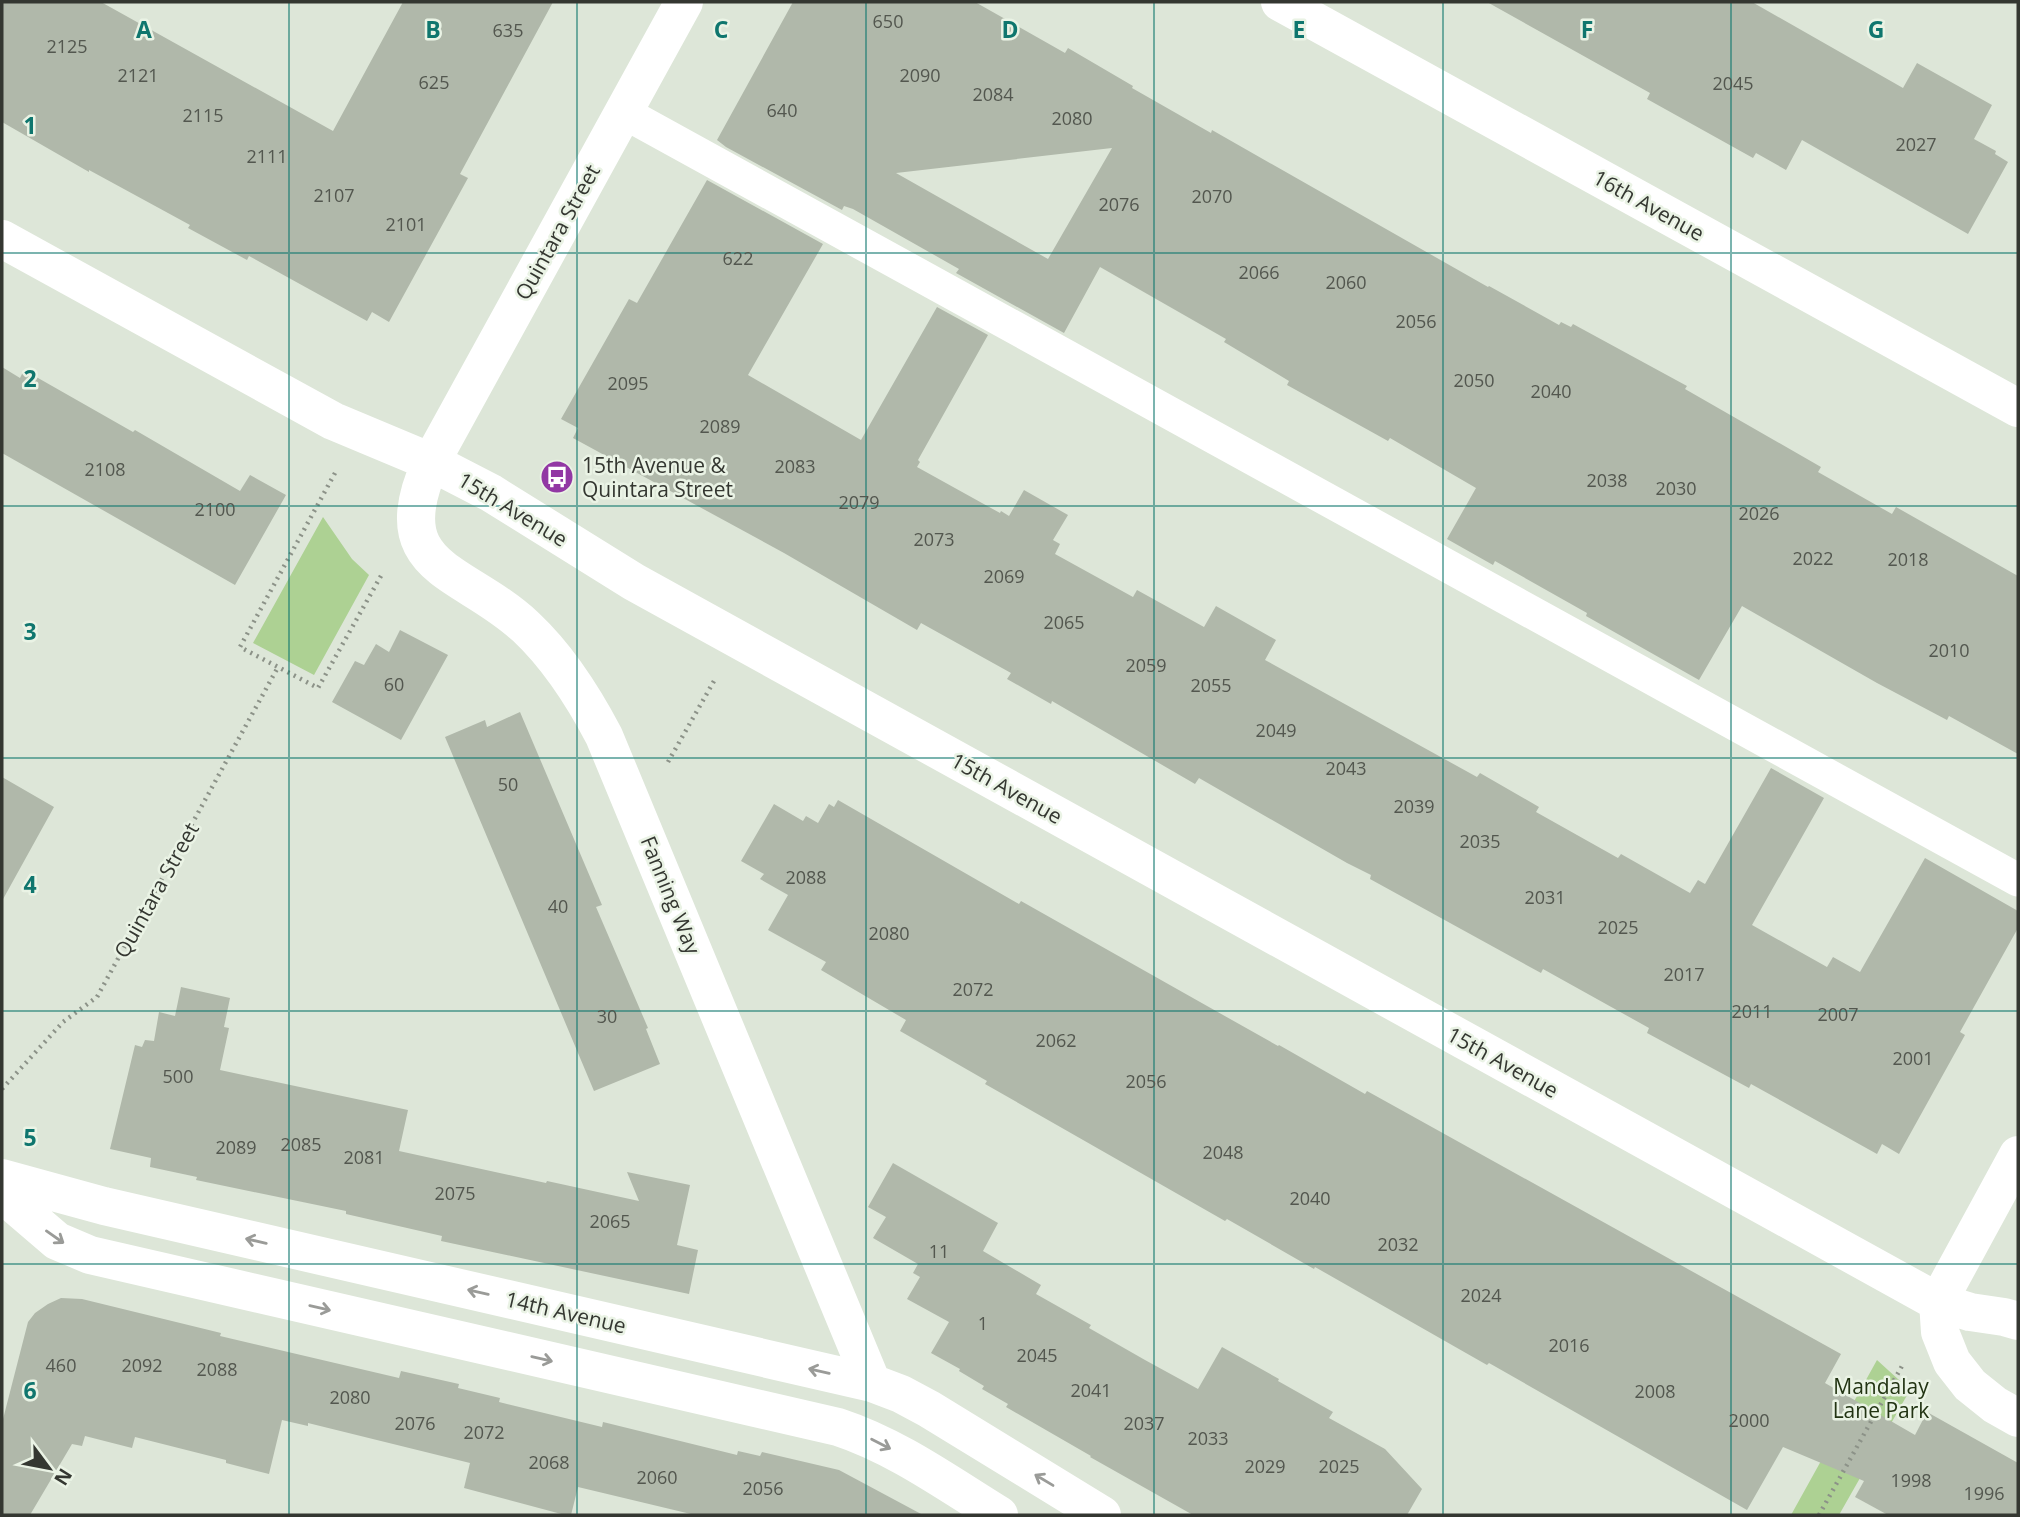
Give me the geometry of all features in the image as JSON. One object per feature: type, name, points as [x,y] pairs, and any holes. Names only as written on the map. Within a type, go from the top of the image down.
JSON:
[{"type":"street","name":"Quintara Street","points":[[431,462],[684,2]]},
{"type":"street","name":"16th Avenue","points":[[1280,2],[2018,408]]},
{"type":"street","name":"15th Avenue","points":[[2,239],[333,421],[431,462],[491,493],[634,582],[1938,1302],[1970,1312],[2018,1321]]},
{"type":"street","points":[[416,530],[415,509],[420,485],[431,462]]},
{"type":"street","name":"Fanning Way","points":[[416,530],[423,548],[439,566],[526,626],[582,695],[604,736],[872,1383]]},
{"type":"street","points":[[2018,1155],[1938,1302],[1941,1332],[1952,1362],[1970,1385],[1995,1405],[2018,1418]]},
{"type":"street","name":"14th Avenue","points":[[2,1178],[104,1206],[872,1383],[929,1409],[1102,1515]]},
{"type":"street","points":[[2,1194],[57,1241],[90,1255],[838,1427],[887,1447],[999,1515]]},
{"type":"lane","points":[[623,112],[2018,880]]},
{"type":"path","points":[[358,432],[240,646],[318,688],[378,578],[416,530]]},
{"type":"path","points":[[638,814],[738,640]]},
{"type":"path","name":"Quintara Street","points":[[2,1088],[63,1022],[97,997],[278,667]]},
{"type":"path","points":[[1819,1515],[1938,1302]]},
{"type":"green space","points":[[323,517],[352,559],[369,575],[314,675],[253,643]]},
{"type":"green space","name":"Mandalay Lane Park","points":[[1877,1360],[1910,1390],[1839,1515],[1791,1515]]},
{"type":"building","points":[[2,2],[101,2],[333,131],[403,2],[553,2],[460,174],[468,178],[389,322],[372,312],[367,321],[249,256],[247,260],[188,228],[190,225],[2,122]]},
{"type":"building","points":[[793,2],[975,2],[1065,53],[1068,48],[1211,133],[1212,130],[1488,287],[1559,325],[1561,322],[1571,327],[1573,324],[1687,386],[1685,389],[1821,467],[1818,472],[1892,514],[1896,507],[2018,576],[2018,754],[1949,716],[1947,720],[1877,683],[1742,606],[1699,680],[1495,561],[1493,565],[1447,539],[1476,488],[1390,438],[1388,441],[1287,385],[1289,381],[1224,342],[1226,339],[1100,267],[1064,333],[956,273],[959,269],[853,209],[844,206],[842,210],[717,140]],"holes":[[[1112,148],[1048,259],[896,173]]]},
{"type":"building","points":[[1487,2],[1752,2],[1903,88],[1917,63],[1992,105],[1974,139],[1996,151],[1995,154],[2008,162],[1968,234],[1802,140],[1786,170],[1756,153],[1753,158],[1647,99],[1650,93]]},
{"type":"building","points":[[707,180],[823,244],[748,375],[861,440],[937,307],[988,335],[918,460],[920,462],[917,467],[1009,516],[1024,490],[1068,515],[1053,540],[1060,544],[1055,554],[1133,597],[1137,590],[1204,627],[1216,606],[1276,640],[1265,660],[1477,777],[1480,773],[1539,807],[1536,812],[1618,858],[1621,854],[1690,893],[1698,880],[1705,884],[1771,768],[1824,798],[1752,925],[1827,967],[1833,957],[1860,972],[1925,858],[2018,911],[2018,928],[1960,1032],[1965,1035],[1899,1154],[1882,1144],[1877,1154],[1751,1084],[1749,1088],[1647,1033],[1649,1028],[1543,969],[1541,973],[1370,879],[1371,875],[1199,778],[1195,784],[1052,701],[1051,704],[1007,679],[1011,673],[921,623],[917,630],[784,553],[573,438],[578,428],[561,419],[629,299],[637,303]]},
{"type":"building","points":[[2,367],[20,378],[24,370],[240,491],[250,475],[286,495],[235,585],[2,453]]},
{"type":"building","points":[[400,630],[448,655],[401,740],[332,702],[355,661],[364,665],[376,644],[389,652]]},
{"type":"building","points":[[520,712],[602,905],[596,907],[648,1028],[646,1029],[660,1064],[594,1091],[445,737],[485,720],[487,727]]},
{"type":"building","points":[[2,777],[54,807],[2,901]]},
{"type":"building","points":[[838,800],[1019,904],[1021,901],[1278,1046],[1365,1094],[1367,1091],[1841,1354],[1825,1383],[1915,1435],[1927,1412],[2018,1463],[2018,1515],[1888,1515],[1855,1497],[1864,1481],[1783,1447],[1747,1510],[1489,1363],[1487,1365],[1227,1219],[1225,1221],[985,1084],[987,1081],[900,1031],[906,1020],[821,970],[826,962],[768,930],[788,895],[760,879],[764,874],[741,861],[774,804],[803,821],[806,816],[818,823],[829,804],[834,807]]},
{"type":"building","points":[[181,987],[230,998],[224,1027],[229,1028],[220,1070],[408,1110],[399,1151],[639,1201],[627,1172],[690,1185],[677,1245],[698,1250],[689,1294],[441,1241],[442,1236],[346,1214],[346,1211],[196,1180],[197,1177],[150,1167],[151,1158],[110,1149],[135,1045],[142,1047],[145,1040],[154,1041],[159,1012],[175,1016]]},
{"type":"building","points":[[893,1163],[998,1223],[983,1251],[1041,1285],[1036,1294],[1145,1360],[1198,1389],[1222,1347],[1333,1412],[1329,1418],[1385,1449],[1422,1489],[1407,1515],[1193,1515],[1006,1407],[1008,1404],[982,1389],[984,1386],[931,1353],[949,1322],[907,1299],[920,1277],[913,1273],[918,1264],[873,1238],[886,1217],[868,1207]]},
{"type":"building","points":[[61,1298],[82,1299],[221,1333],[220,1336],[399,1378],[401,1371],[459,1384],[458,1388],[500,1398],[499,1402],[602,1427],[603,1422],[737,1455],[738,1451],[760,1456],[762,1452],[839,1470],[923,1515],[695,1515],[578,1487],[571,1515],[565,1515],[464,1488],[470,1463],[308,1423],[308,1426],[282,1420],[269,1474],[135,1437],[132,1448],[85,1436],[82,1446],[72,1444],[30,1515],[2,1515],[2,1423],[28,1322],[35,1313]]},
{"type":"place","name":"15th Avenue & Quintara Street","points":[[557,477]]}]
